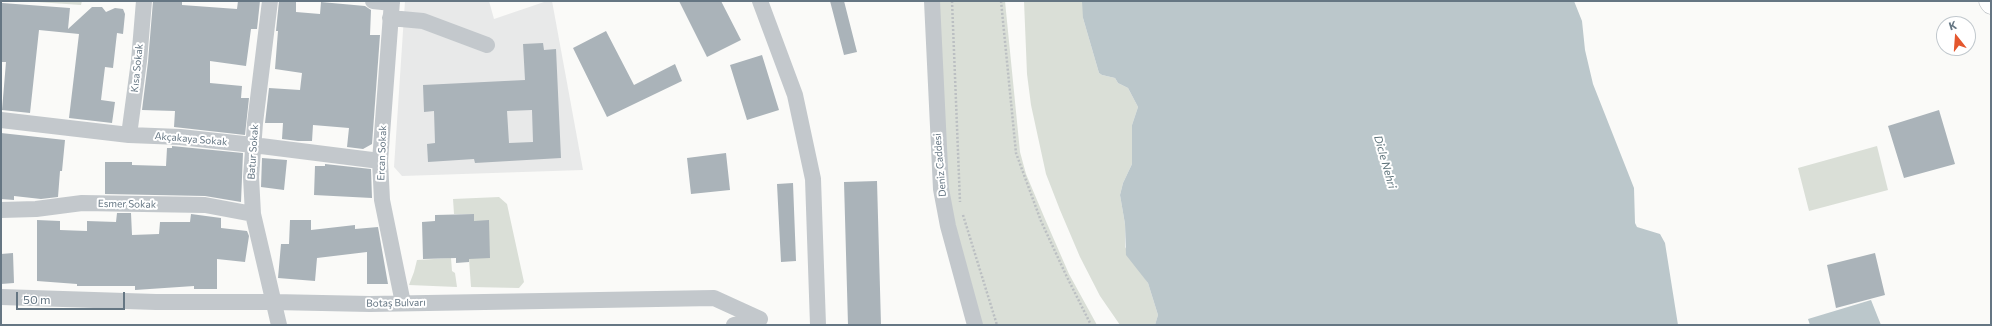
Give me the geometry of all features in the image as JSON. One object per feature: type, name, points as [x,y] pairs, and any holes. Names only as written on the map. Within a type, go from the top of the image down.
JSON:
[{"type":"street","name":"Kısa Sokak","points":[[129,135],[139,61],[144,1]]},
{"type":"street","name":"Batur Sokak","points":[[270,1],[253,145],[251,177],[253,214],[279,325]]},
{"type":"street","points":[[373,1],[486,45]]},
{"type":"street","points":[[760,1],[795,95],[813,179],[818,325]]},
{"type":"street","name":"Deniz Caddesi","points":[[932,1],[941,189],[948,226],[975,325]]},
{"type":"street","name":"Ercan Sokak","points":[[391,8],[380,160],[382,200],[403,303]]},
{"type":"street","name":"Akçakaya Sokak","points":[[1,120],[129,135],[180,137],[380,160]]},
{"type":"street","name":"Esmer Sokak","points":[[1,210],[36,209],[82,203],[205,205],[253,214]]},
{"type":"street","name":"Botaş Bulvarı","points":[[1,297],[156,302],[403,303],[714,298],[761,322]]},
{"type":"street","name":"Botaş Bulvarı","points":[[734,325],[761,322]]},
{"type":"path","points":[[952,1],[960,203]]},
{"type":"path","points":[[1001,1],[1016,154],[1041,221],[1066,275],[1092,325]]},
{"type":"path","points":[[961,210],[997,325]]},
{"type":"shaded area","points":[[22,1],[82,1],[81,5]]},
{"type":"shaded area","points":[[405,1],[489,1],[494,19],[547,1],[552,1],[583,170],[402,176],[394,167]]},
{"type":"shaded area","points":[[932,1],[1005,1],[1020,152],[1026,174],[1069,274],[1097,325],[975,325],[948,226]]},
{"type":"shaded area","points":[[1024,1],[1083,1],[1083,18],[1099,73],[1115,78],[1118,83],[1128,88],[1138,107],[1132,125],[1132,164],[1123,183],[1120,195],[1125,224],[1125,247],[1148,283],[1158,315],[1155,325],[1120,325],[1100,296],[1080,257],[1060,210],[1046,174],[1031,105],[1027,74]]},
{"type":"shaded area","points":[[1877,146],[1888,190],[1809,211],[1798,168]]},
{"type":"shaded area","points":[[499,197],[507,204],[524,282],[519,288],[471,287],[469,259],[474,214],[454,214],[453,199]]},
{"type":"shaded area","points":[[451,258],[452,271],[455,273],[457,287],[409,285],[417,260]]},
{"type":"water","name":"Dicle Nehri","points":[[1082,1],[1574,1],[1582,21],[1585,50],[1593,84],[1634,188],[1635,223],[1637,227],[1660,234],[1665,243],[1678,325],[1155,325],[1158,315],[1148,283],[1126,255],[1125,224],[1120,195],[1123,183],[1132,164],[1132,125],[1138,107],[1128,88],[1118,83],[1115,78],[1099,73],[1083,18]]},
{"type":"water","points":[[1871,300],[1881,325],[1810,325],[1808,319]]},
{"type":"building","points":[[153,1],[182,1],[182,5],[237,9],[238,1],[260,1],[257,29],[251,29],[246,66],[210,61],[210,83],[242,86],[241,98],[249,98],[245,135],[174,127],[175,111],[142,110]]},
{"type":"building","points":[[279,1],[296,1],[296,12],[320,14],[321,2],[365,6],[371,10],[370,35],[380,35],[372,144],[363,149],[347,147],[349,128],[313,125],[312,141],[282,139],[283,123],[265,123],[269,88],[300,90],[302,73],[275,69],[278,31],[276,31]]},
{"type":"building","points":[[679,1],[721,1],[741,40],[707,57]]},
{"type":"building","points":[[830,1],[844,1],[857,52],[844,55]]},
{"type":"building","points":[[2,3],[70,8],[68,29],[92,7],[102,7],[106,12],[115,8],[123,9],[125,14],[123,34],[117,33],[113,68],[105,67],[101,100],[115,102],[112,123],[69,118],[79,34],[39,30],[30,113],[2,110],[6,62],[1,62]]},
{"type":"building","points":[[606,31],[634,85],[675,64],[682,81],[607,117],[573,48]]},
{"type":"building","points":[[543,43],[544,50],[556,49],[561,158],[475,163],[474,159],[428,162],[427,144],[435,143],[434,111],[424,112],[423,85],[525,80],[523,44]],"holes":[[[532,110],[533,142],[509,143],[507,111]]]},
{"type":"building","points":[[762,55],[779,110],[747,120],[730,65]]},
{"type":"building","points":[[1939,110],[1955,164],[1904,178],[1888,126]]},
{"type":"building","points":[[1,133],[65,140],[58,197],[41,199],[14,196],[14,200],[1,199]]},
{"type":"building","points":[[172,146],[243,153],[241,202],[205,196],[105,194],[105,162],[132,162],[132,165],[166,166],[167,148],[172,148]]},
{"type":"building","points":[[726,153],[730,190],[691,194],[687,158]]},
{"type":"building","points":[[262,158],[287,160],[284,190],[261,187]]},
{"type":"building","points":[[325,164],[371,169],[372,198],[314,195],[315,166],[325,166]]},
{"type":"building","points":[[877,181],[881,325],[848,325],[844,182]]},
{"type":"building","points":[[793,183],[796,261],[781,262],[777,184]]},
{"type":"building","points":[[117,213],[131,213],[132,235],[159,234],[160,222],[190,222],[191,214],[221,218],[221,228],[247,231],[249,236],[245,262],[217,259],[217,289],[194,289],[194,286],[135,290],[135,286],[77,286],[77,284],[37,281],[37,220],[60,221],[60,230],[87,231],[87,221],[116,222]]},
{"type":"building","points":[[474,214],[474,221],[489,220],[490,258],[469,259],[469,262],[456,263],[456,258],[423,259],[422,222],[435,221],[435,215]]},
{"type":"building","points":[[290,220],[311,220],[311,230],[355,225],[355,229],[378,227],[388,284],[367,284],[367,252],[317,258],[315,281],[278,278],[281,244],[289,244]]},
{"type":"building","points":[[13,253],[14,283],[1,284],[1,254]]},
{"type":"building","points":[[1875,253],[1885,295],[1836,308],[1827,265]]}]
